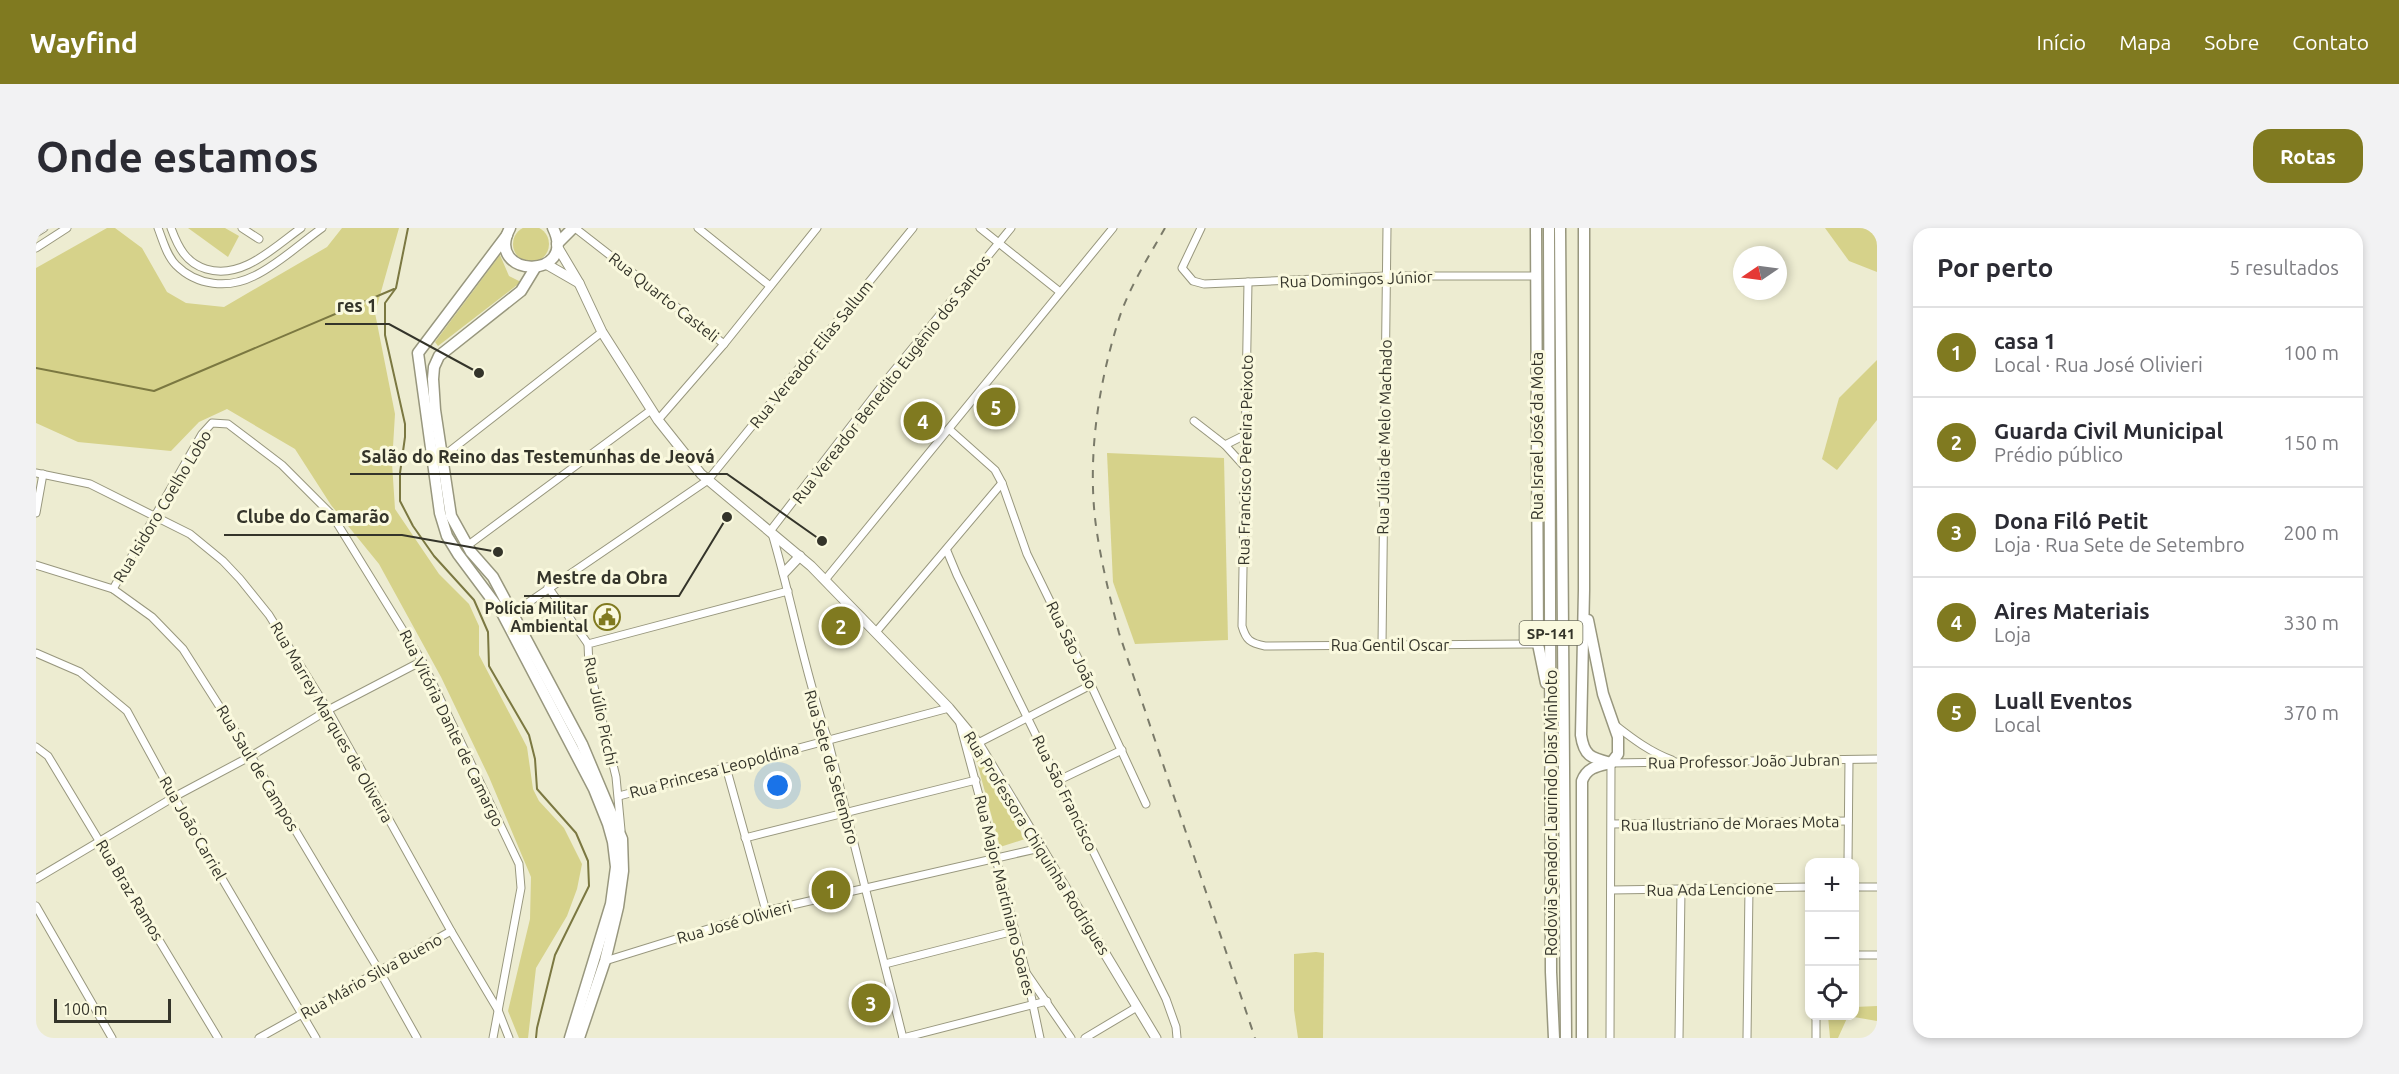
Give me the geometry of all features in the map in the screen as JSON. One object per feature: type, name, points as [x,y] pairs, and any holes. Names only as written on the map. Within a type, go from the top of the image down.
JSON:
[{"type":"main road","points":[[553,228],[557,245],[555,253],[521,291],[439,356],[433,379],[441,458],[451,516],[467,546],[493,577],[513,613],[582,744],[622,839],[623,871],[618,907],[604,961],[579,1038]]},
{"type":"main road","points":[[557,245],[574,228]]},
{"type":"main road","name":"Rua Israel José da Mota","points":[[1536,228],[1538,644],[1551,712]]},
{"type":"main road","name":"Rodovia Senador Laurindo Dias Minhoto","points":[[1549,228],[1551,961],[1554,1038]]},
{"type":"main road","name":"Rodovia Senador Laurindo Dias Minhoto","points":[[1560,228],[1566,1038]]},
{"type":"main road","name":"SP-141","points":[[1584,228],[1582,746],[1592,758],[1611,763],[1619,748],[1617,732],[1603,694],[1588,625],[1584,590]]},
{"type":"main road","points":[[508,232],[507,251],[512,259],[526,268],[541,266],[579,284]]},
{"type":"main road","points":[[508,232],[418,353],[440,513],[447,536],[502,613],[594,789],[613,842],[616,867],[611,904],[570,1038]]},
{"type":"main road","name":"Rua Professora Chiquinha Rodrigues","points":[[557,245],[602,332],[651,410],[708,480],[771,530],[825,580],[949,708],[978,743],[1156,1038]]},
{"type":"main road","points":[[784,573],[800,556]]},
{"type":"main road","points":[[1581,1038],[1582,781],[1587,771],[1594,766],[1611,763]]},
{"type":"street","points":[[36,233],[44,228]]},
{"type":"street","points":[[36,248],[67,228]]},
{"type":"street","points":[[158,228],[176,265],[193,278],[214,284],[235,284],[256,276],[322,228]]},
{"type":"street","points":[[171,228],[185,256],[199,267],[215,272],[233,271],[250,265],[301,228]]},
{"type":"street","points":[[242,228],[259,239]]},
{"type":"street","name":"Rua Quarto Casteli","points":[[574,228],[724,344]]},
{"type":"street","points":[[698,228],[770,286]]},
{"type":"street","name":"Rua Vereador Elias Sallum","points":[[513,613],[708,480],[913,228]]},
{"type":"street","points":[[980,228],[1060,292]]},
{"type":"street","name":"Rua Vereador Benedito Eugênio dos Santos","points":[[771,530],[888,378],[1011,228]]},
{"type":"street","points":[[825,580],[1113,228]]},
{"type":"street","name":"Rua Domingos Júnior","points":[[1201,228],[1182,268],[1193,280],[1204,284],[1386,276],[1536,276]]},
{"type":"street","name":"Rua Júlia de Melo Machado","points":[[1382,645],[1387,228]]},
{"type":"street","points":[[658,420],[724,344],[814,229]]},
{"type":"street","name":"Rua Francisco Pereira Peixoto","points":[[1245,637],[1242,626],[1248,282]]},
{"type":"street","points":[[441,458],[602,332]]},
{"type":"street","points":[[467,546],[651,410]]},
{"type":"street","points":[[1194,421],[1225,445],[1245,466]]},
{"type":"street","name":"Rua Isidoro Coelho Lobo","points":[[113,589],[202,434],[212,423]]},
{"type":"street","name":"Rua Vitória Dante de Camargo","points":[[212,423],[228,424],[282,465],[324,506],[380,590],[422,661],[519,864],[521,888],[493,1038]]},
{"type":"street","name":"Rua São João","points":[[949,429],[995,470],[1002,483],[1027,554],[1146,804]]},
{"type":"street","points":[[1225,445],[1245,435]]},
{"type":"street","points":[[36,513],[39,473]]},
{"type":"street","name":"Rua Marrey Marques de Oliveira","points":[[39,473],[90,484],[190,534],[223,561],[240,579],[269,615],[327,710],[498,1010],[509,1038]]},
{"type":"street","points":[[876,632],[947,551],[1002,483]]},
{"type":"street","name":"Rua Sete de Setembro","points":[[771,530],[784,573],[812,694],[828,740],[903,1038]]},
{"type":"street","name":"Rua São Francisco","points":[[947,551],[1166,999],[1176,1027],[1177,1038]]},
{"type":"street","name":"Rua Saul de Campos","points":[[36,565],[113,589],[152,617],[183,649],[251,756],[417,1038]]},
{"type":"street","points":[[548,587],[588,644]]},
{"type":"street","name":"Rua Júlio Picchi","points":[[622,839],[619,796],[589,666],[588,644],[788,591]]},
{"type":"street","name":"Rua Gentil Oscar","points":[[1245,637],[1251,643],[1265,646],[1538,644]]},
{"type":"street","name":"Rua João Carriel","points":[[36,653],[80,672],[127,711],[174,797],[316,1038]]},
{"type":"street","points":[[36,879],[327,710],[422,661]]},
{"type":"street","points":[[978,743],[1091,685]]},
{"type":"street","name":"Rua Princesa Leopoldina","points":[[619,796],[949,708]]},
{"type":"street","name":"Rua Major Martiniano Soares","points":[[958,718],[1026,972],[1040,1038]]},
{"type":"street","points":[[1612,721],[1658,755],[1677,762]]},
{"type":"street","name":"Rua Braz Ramos","points":[[36,747],[48,756],[218,1038]]},
{"type":"street","points":[[1059,780],[1122,750]]},
{"type":"street","points":[[1848,858],[1850,759]]},
{"type":"street","name":"Rua Professor João Jubran","points":[[1611,763],[1877,759]]},
{"type":"street","points":[[1610,1038],[1611,763]]},
{"type":"street","points":[[726,767],[766,911]]},
{"type":"street","points":[[745,838],[976,780]]},
{"type":"street","name":"Rua Ilustriano de Moraes Mota","points":[[1612,824],[1848,821]]},
{"type":"street","name":"Rua José Olivieri","points":[[604,961],[766,911],[1040,848]]},
{"type":"street","points":[[1859,887],[1877,886]]},
{"type":"street","points":[[1747,1038],[1749,888]]},
{"type":"street","name":"Rua Ada Lencione","points":[[1611,890],[1805,888]]},
{"type":"street","points":[[1679,1038],[1681,889]]},
{"type":"street","points":[[36,906],[112,1038]]},
{"type":"street","name":"Rua Mário Silva Bueno","points":[[260,1038],[451,931]]},
{"type":"street","points":[[885,964],[1014,931]]},
{"type":"street","points":[[1859,955],[1877,955]]},
{"type":"street","points":[[1026,972],[1071,1038]]},
{"type":"street","points":[[903,1038],[1047,1001]]},
{"type":"street","points":[[1085,1038],[1137,1007]]},
{"type":"street","points":[[1816,1020],[1816,1038]]},
{"type":"shaded area","points":[[531,226],[544,231],[549,244],[544,257],[531,262],[518,257],[513,244],[518,231]]},
{"type":"shaded area","points":[[107,228],[115,228],[142,248],[167,292],[186,303],[224,307],[327,247],[342,228],[399,228],[375,313],[395,414],[392,463],[395,509],[439,574],[469,604],[479,626],[479,655],[527,747],[533,789],[539,801],[564,828],[582,864],[577,889],[567,916],[536,968],[528,1038],[519,1038],[508,1011],[530,919],[531,877],[489,777],[441,677],[379,564],[331,505],[295,449],[227,409],[199,422],[171,451],[78,442],[36,423],[36,268]]},
{"type":"shaded area","points":[[188,228],[225,228],[239,236],[228,257]]},
{"type":"shaded area","points":[[1825,228],[1877,228],[1877,272],[1849,261]]},
{"type":"shaded area","points":[[500,255],[509,276],[521,282],[438,346],[435,342]]},
{"type":"shaded area","points":[[1877,360],[1877,420],[1837,470],[1822,459],[1839,398]]},
{"type":"shaded area","points":[[1107,453],[1224,458],[1228,640],[1135,644],[1113,582]]},
{"type":"shaded area","points":[[976,759],[980,759],[1025,839],[1000,847]]},
{"type":"shaded area","points":[[1324,953],[1323,1038],[1298,1038],[1294,1010],[1294,954]]},
{"type":"shaded area","points":[[1877,1006],[1877,1021],[1859,1018],[1859,1007]]},
{"type":"shaded area","points":[[1828,1020],[1846,1020],[1838,1038],[1830,1038]]},
{"type":"waterway","points":[[408,228],[396,288],[385,303],[385,335],[405,424],[400,473],[400,501],[413,526],[434,556],[474,600],[488,632],[489,666],[529,735],[535,759],[537,789],[576,833],[588,861],[589,886],[555,955],[536,1038]]},
{"type":"waterway","points":[[36,368],[154,391],[394,289]]},
{"type":"railway","points":[[1165,228],[1127,298],[1105,371],[1094,449],[1096,526],[1119,633],[1255,1038]]},
{"type":"place","name":"res 1","points":[[479,373]]},
{"type":"place","name":"Luall Eventos","points":[[996,407]]},
{"type":"place","name":"Aires Materiais","points":[[923,421]]},
{"type":"place","name":"Mestre da Obra","points":[[727,517]]},
{"type":"place","name":"Salão do Reino das Testemunhas de Jeová","points":[[822,541]]},
{"type":"place","name":"Clube do Camarão","points":[[498,552]]},
{"type":"place","name":"Polícia Militar Ambiental","points":[[607,617]]},
{"type":"place","name":"Guarda Civil Municipal","points":[[841,626]]},
{"type":"place","name":"casa 1","points":[[831,890]]},
{"type":"place","name":"Dona Filó Petit","points":[[871,1003]]}]
